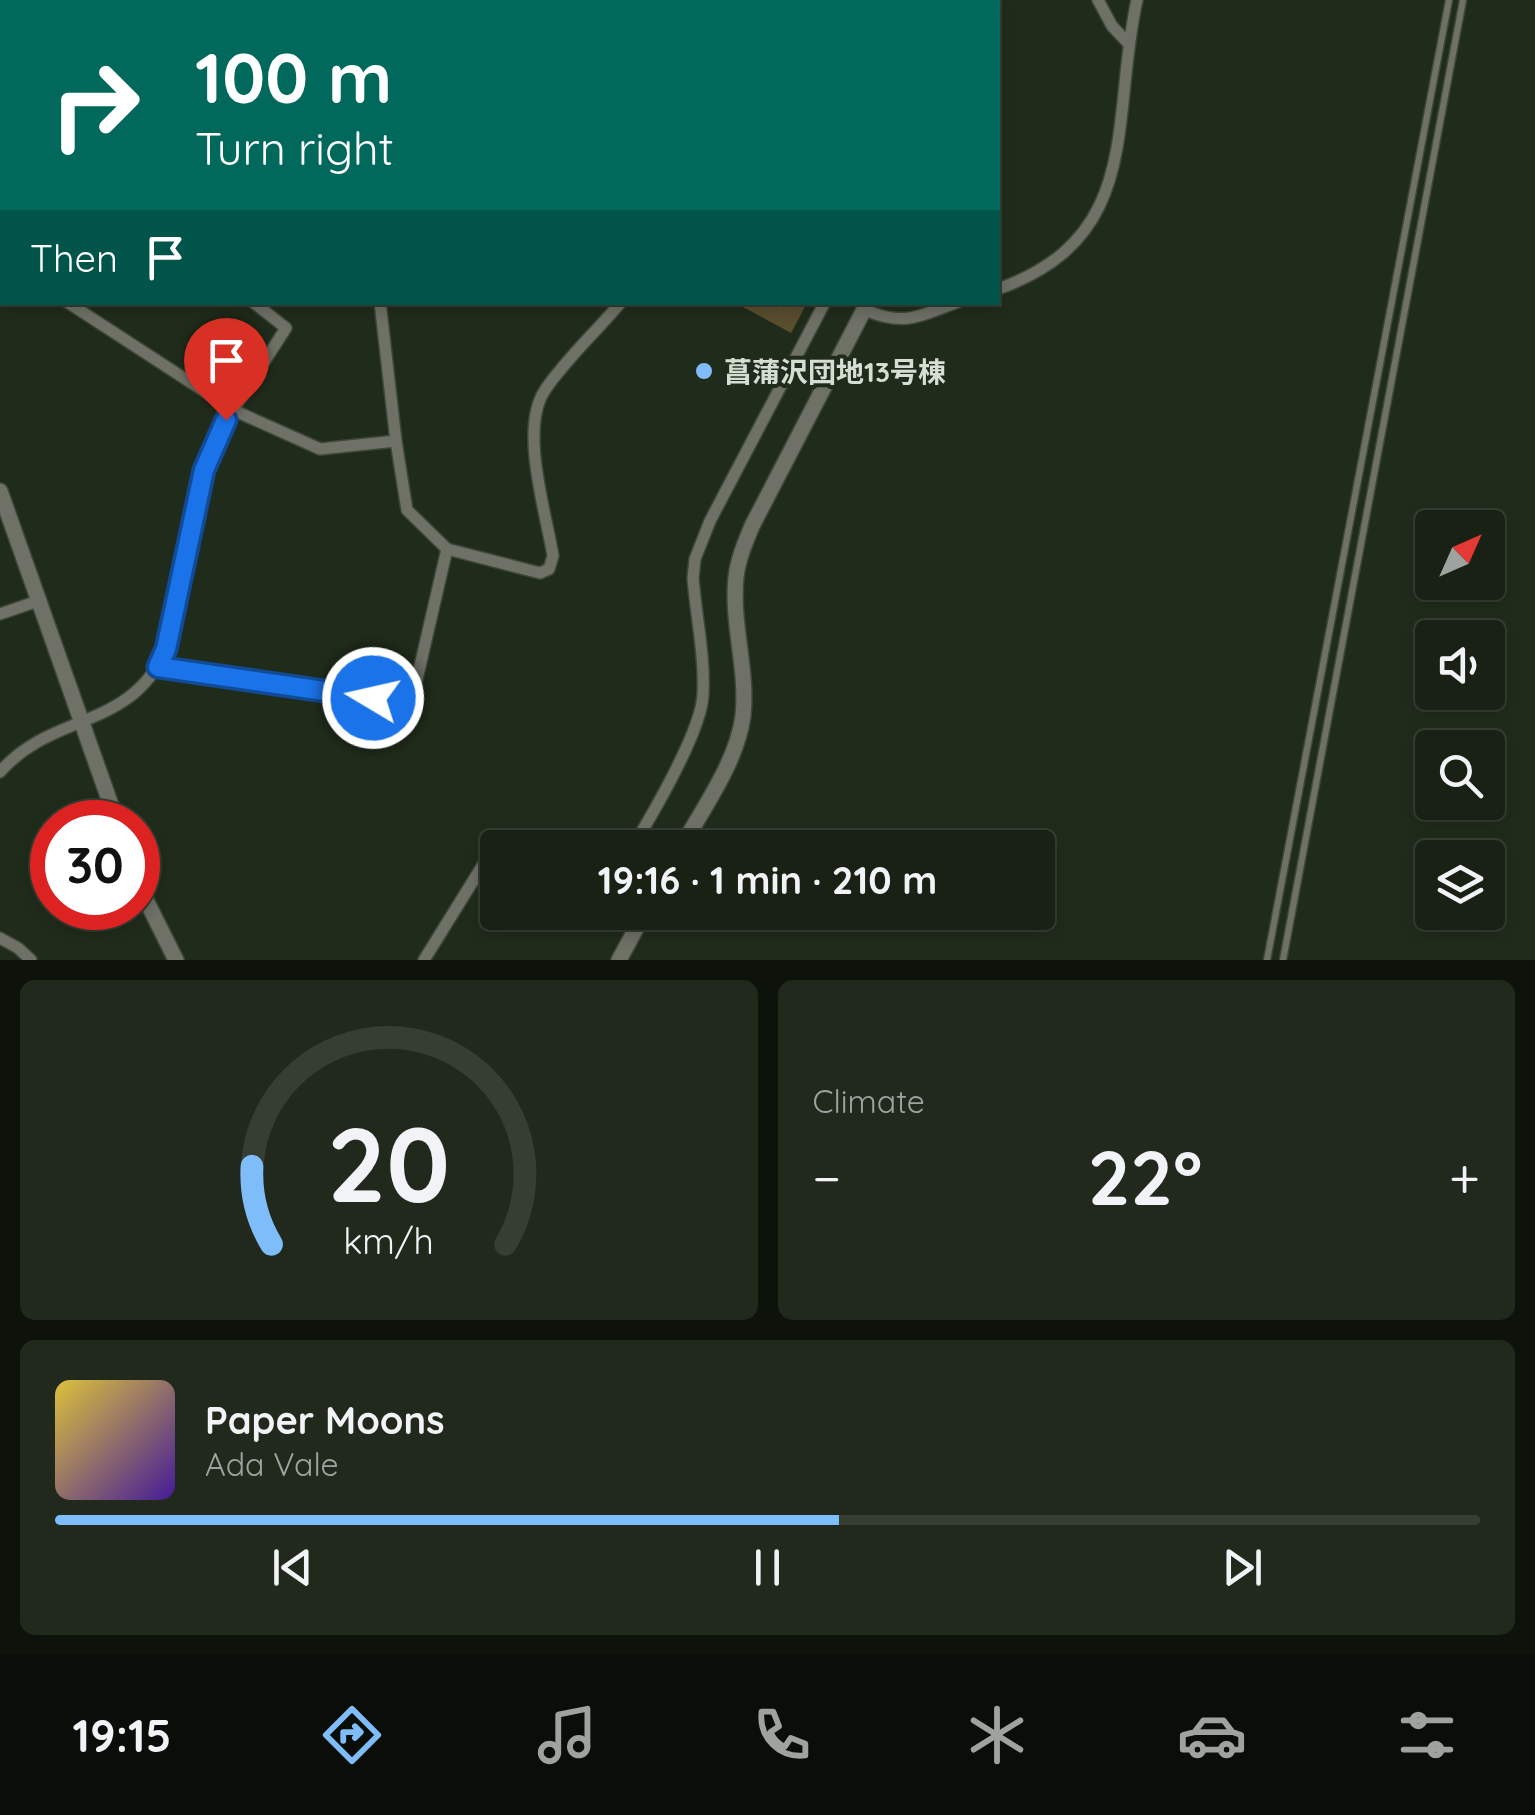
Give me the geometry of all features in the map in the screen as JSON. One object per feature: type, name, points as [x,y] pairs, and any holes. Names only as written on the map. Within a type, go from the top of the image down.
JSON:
[{"type":"street","points":[[1098,0],[1112,26],[1128,43]]},
{"type":"street","points":[[1000,288],[1042,270],[1074,243],[1094,217],[1118,157],[1128,43],[1137,0]]},
{"type":"street","points":[[72,305],[233,410],[320,449],[396,441]]},
{"type":"street","points":[[0,772],[35,741],[120,705],[158,667],[166,649],[211,447],[286,328],[257,305]]},
{"type":"street","points":[[380,305],[407,510],[447,550],[540,573],[549,569],[552,556],[533,438],[536,410],[544,391],[618,305]]},
{"type":"street","points":[[642,830],[702,706],[695,559],[710,521],[823,305]]},
{"type":"street","points":[[691,830],[736,744],[742,718],[744,688],[736,578],[752,526],[866,306],[894,321],[949,305]]},
{"type":"street","points":[[0,491],[110,800]]},
{"type":"street","points":[[158,667],[411,705],[447,550]]},
{"type":"street","points":[[0,614],[38,601]]},
{"type":"street","points":[[424,960],[480,870]]},
{"type":"street","points":[[160,928],[176,960]]},
{"type":"street","points":[[619,960],[635,930]]},
{"type":"street","points":[[0,938],[31,960]]},
{"type":"lane","points":[[1266,960],[1449,0]]},
{"type":"lane","points":[[1283,960],[1463,0]]},
{"type":"green space","points":[[740,305],[805,305],[791,333]]},
{"type":"place","name":"菖蒲沢団地13号棟","points":[[704,371]]},
{"type":"route","points":[[226,420],[204,470],[166,649],[158,667],[373,698]]}]
